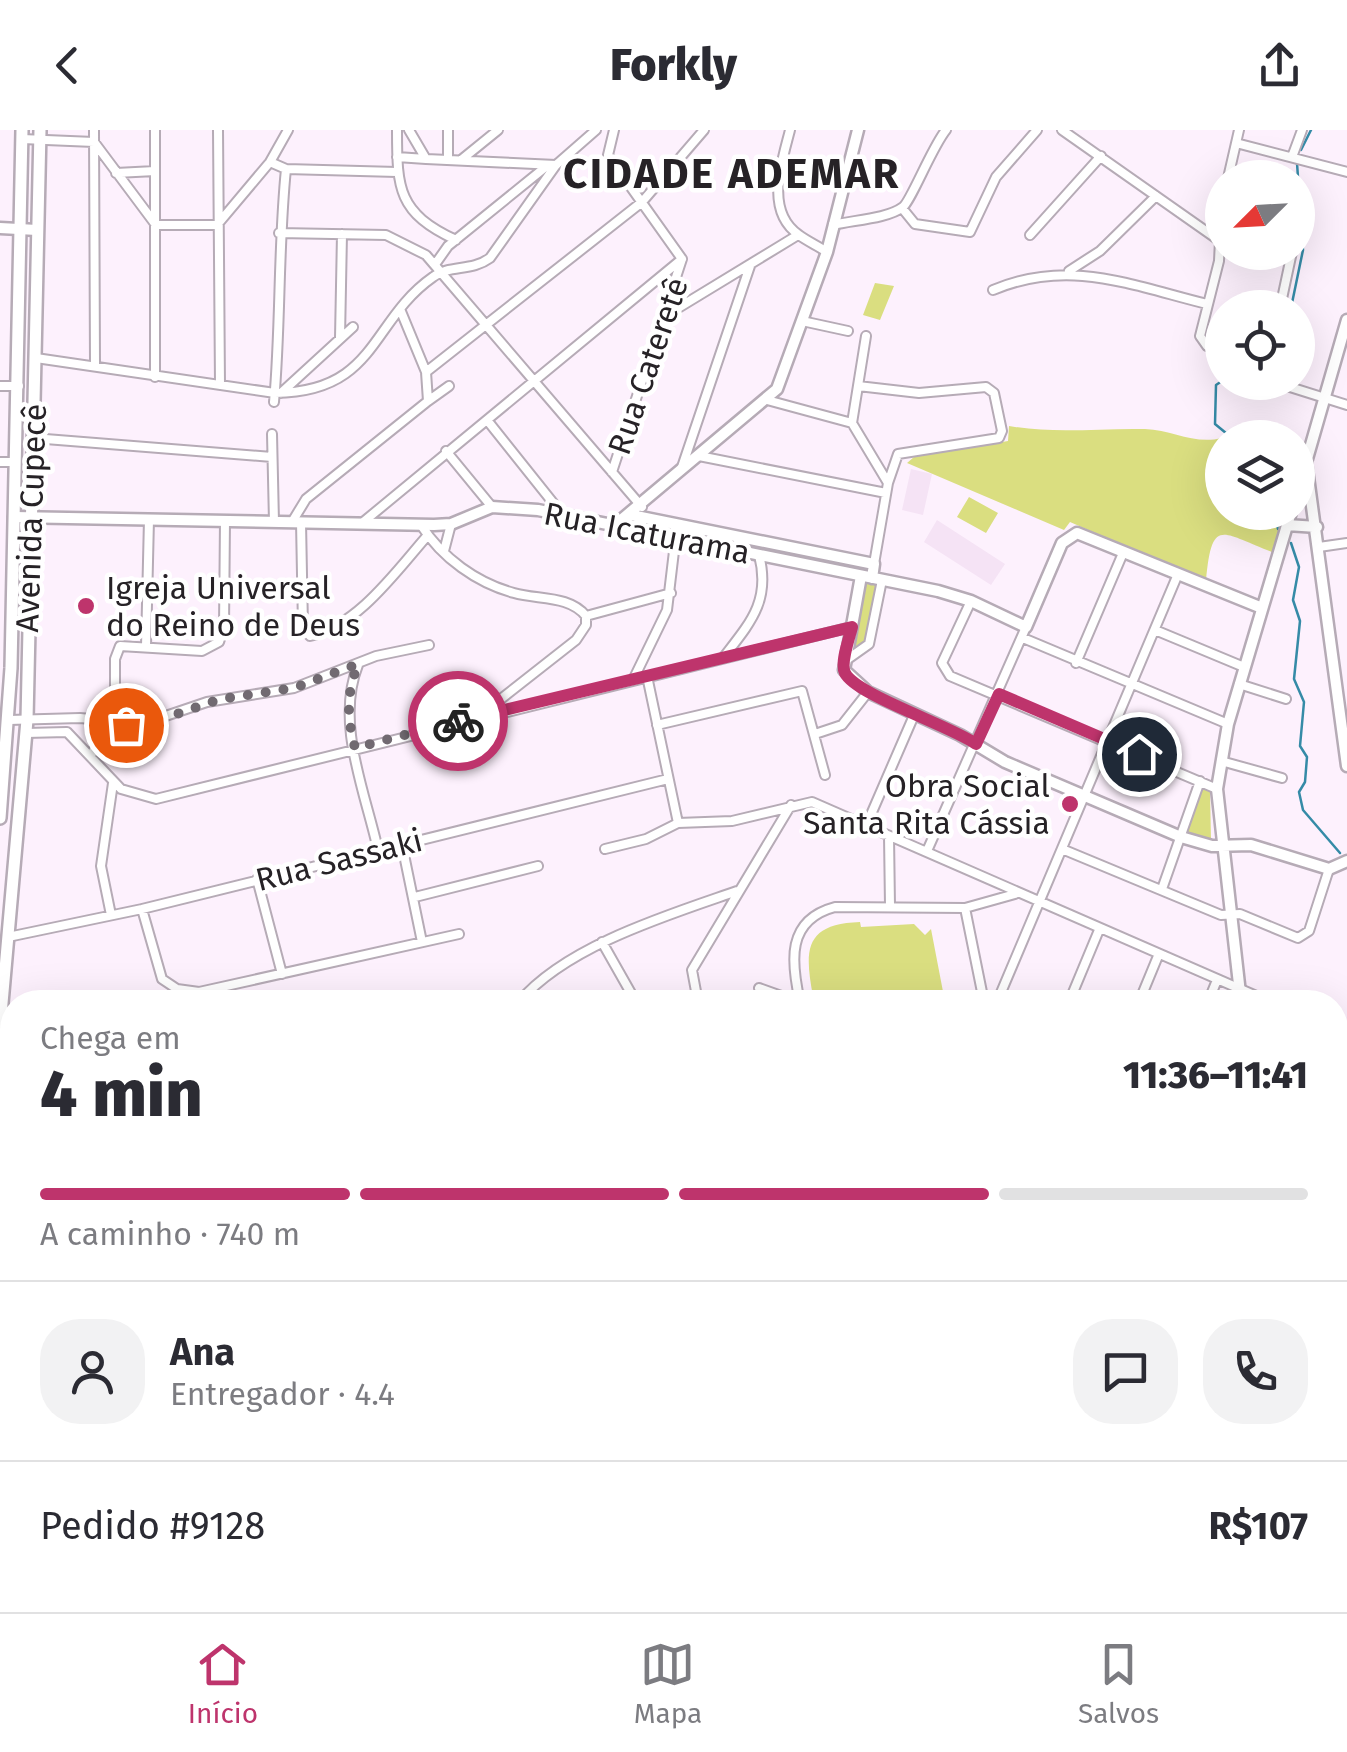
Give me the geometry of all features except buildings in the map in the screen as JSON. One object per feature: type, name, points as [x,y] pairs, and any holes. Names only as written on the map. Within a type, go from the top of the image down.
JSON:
[{"type":"main road","name":"Avenida Cupecê","points":[[0,818],[9,720],[6,630],[19,386],[22,135]]},
{"type":"main road","name":"Avenida Cupecê","points":[[3,990],[26,726],[39,135]]},
{"type":"street","points":[[94,130],[95,365]]},
{"type":"street","points":[[155,376],[156,130]]},
{"type":"street","points":[[218,130],[220,385]]},
{"type":"street","points":[[218,226],[270,162],[288,130]]},
{"type":"street","points":[[397,130],[396,172],[404,200],[418,218],[456,240]]},
{"type":"street","points":[[408,130],[426,158]]},
{"type":"street","points":[[448,130],[448,160]]},
{"type":"street","points":[[462,160],[498,130]]},
{"type":"street","points":[[36,358],[277,396],[315,386],[360,364],[400,309],[440,266],[456,240],[596,130]]},
{"type":"street","points":[[362,523],[682,259],[608,155],[614,130]]},
{"type":"street","points":[[426,372],[642,202],[704,130]]},
{"type":"street","points":[[790,130],[777,188],[798,235],[827,252]]},
{"type":"street","points":[[613,526],[642,507],[767,400],[782,378],[827,252],[858,130]]},
{"type":"street","points":[[904,206],[930,150],[946,130]]},
{"type":"street","points":[[904,206],[916,224],[970,232],[996,177],[1037,130]]},
{"type":"street","points":[[1062,130],[1205,230]]},
{"type":"street","points":[[1232,160],[1240,130]]},
{"type":"street","points":[[1292,157],[1302,130]]},
{"type":"street","points":[[22,135],[94,142],[156,225]]},
{"type":"street","points":[[1236,143],[1347,172]]},
{"type":"street","points":[[397,156],[552,165]]},
{"type":"street","points":[[1030,235],[1101,156]]},
{"type":"street","points":[[270,162],[286,169],[396,172]]},
{"type":"street","points":[[440,266],[466,270],[490,258],[552,165]]},
{"type":"street","points":[[277,396],[291,366],[279,233],[286,169]]},
{"type":"street","points":[[116,173],[155,171]]},
{"type":"street","points":[[1067,272],[1100,251],[1156,196]]},
{"type":"street","points":[[833,225],[904,206]]},
{"type":"street","points":[[156,225],[218,226]]},
{"type":"street","points":[[0,228],[37,230]]},
{"type":"street","points":[[279,233],[399,238],[440,266],[642,507]]},
{"type":"street","points":[[340,338],[342,234]]},
{"type":"street","points":[[663,317],[798,235]]},
{"type":"street","name":"Rua Cateretê","points":[[612,472],[682,259]]},
{"type":"street","points":[[680,472],[750,266]]},
{"type":"street","points":[[993,290],[1033,274],[1067,272],[1205,304]]},
{"type":"street","points":[[400,309],[426,372],[428,401]]},
{"type":"street","points":[[1205,313],[1200,336],[1205,343]]},
{"type":"street","points":[[1315,431],[1347,320]]},
{"type":"street","points":[[802,321],[848,331]]},
{"type":"street","points":[[277,396],[291,366],[340,338],[352,326]]},
{"type":"street","points":[[866,336],[852,424],[887,488]]},
{"type":"street","points":[[0,386],[19,386]]},
{"type":"street","points":[[425,530],[376,594],[338,624],[308,635],[303,622],[296,522],[300,506],[315,490],[449,386]]},
{"type":"street","points":[[858,386],[919,393],[986,388],[994,393],[1002,430],[999,438],[898,454],[887,488],[871,578],[852,627],[845,661],[847,676],[868,692],[1086,798],[1181,837],[1251,845],[1329,870],[1347,861]]},
{"type":"street","points":[[1315,394],[1347,405]]},
{"type":"street","points":[[767,400],[852,424]]},
{"type":"street","points":[[487,420],[563,514]]},
{"type":"street","points":[[272,434],[274,522]]},
{"type":"street","points":[[33,438],[272,457]]},
{"type":"street","points":[[446,450],[492,507]]},
{"type":"street","points":[[699,456],[887,488]]},
{"type":"street","points":[[0,462],[16,462]]},
{"type":"street","name":"Rua Icaturama","points":[[451,524],[492,507],[563,514],[613,526],[677,532],[874,564]]},
{"type":"street","name":"Rua Icaturama","points":[[631,516],[759,555],[972,601],[1024,632]]},
{"type":"street","points":[[1315,516],[1341,665],[1347,766]]},
{"type":"street","points":[[14,517],[362,523],[425,530],[451,524],[444,551]]},
{"type":"street","points":[[146,646],[149,519]]},
{"type":"street","points":[[91,756],[94,742],[111,723],[118,649],[123,644],[202,651],[214,648],[223,634],[225,520]]},
{"type":"street","points":[[425,530],[468,572],[493,586],[572,604],[586,616],[586,625],[576,640],[479,716]]},
{"type":"street","points":[[1239,988],[1217,788],[1228,724],[1285,530]]},
{"type":"street","points":[[634,679],[662,625],[671,593],[677,532]]},
{"type":"street","points":[[927,852],[1062,543],[1071,534],[1262,608]]},
{"type":"street","points":[[1320,547],[1347,543]]},
{"type":"street","points":[[1076,662],[1123,553]]},
{"type":"street","points":[[723,658],[762,604],[764,577],[759,555]]},
{"type":"street","points":[[1002,990],[1178,574]]},
{"type":"street","points":[[845,661],[869,644],[871,578]]},
{"type":"street","points":[[586,616],[671,593]]},
{"type":"street","points":[[972,601],[942,667],[958,681],[999,694],[1217,788]]},
{"type":"street","points":[[9,720],[67,732],[113,783],[137,796],[156,799],[479,716],[852,627]]},
{"type":"street","points":[[1155,630],[1244,667]]},
{"type":"street","points":[[1024,632],[1076,662],[1228,724]]},
{"type":"street","points":[[26,726],[70,718],[142,724],[207,702],[294,688],[358,664],[429,645]]},
{"type":"street","points":[[358,664],[348,690],[347,716],[378,850]]},
{"type":"street","points":[[647,676],[678,823]]},
{"type":"street","points":[[1239,684],[1286,699]]},
{"type":"street","points":[[657,725],[799,691],[805,695],[825,775]]},
{"type":"street","points":[[815,734],[842,725],[868,692]]},
{"type":"street","points":[[866,826],[915,713]]},
{"type":"street","points":[[67,732],[64,723],[70,718]]},
{"type":"street","points":[[78,740],[94,742]]},
{"type":"street","points":[[1221,760],[1282,778]]},
{"type":"street","points":[[2,778],[22,780]]},
{"type":"street","name":"Rua Sassaki","points":[[8,937],[142,909],[668,779]]},
{"type":"street","points":[[1162,889],[1200,781]]},
{"type":"street","points":[[111,916],[101,866],[113,783]]},
{"type":"street","points":[[604,849],[646,839],[678,823],[722,822],[812,802],[1243,990]]},
{"type":"street","points":[[692,990],[692,970],[792,805]]},
{"type":"street","points":[[888,836],[890,906]]},
{"type":"street","points":[[402,845],[422,942]]},
{"type":"street","points":[[1062,849],[1162,889],[1302,937],[1309,930],[1329,870]]},
{"type":"street","points":[[415,897],[538,866]]},
{"type":"street","points":[[257,879],[282,974]]},
{"type":"street","points":[[531,990],[539,980],[602,942],[737,891]]},
{"type":"street","points":[[796,990],[791,964],[793,946],[808,921],[836,907],[965,908],[1016,894]]},
{"type":"street","points":[[965,908],[982,990]]},
{"type":"street","points":[[142,909],[160,975],[176,989],[219,990],[459,934]]},
{"type":"street","points":[[1074,990],[1100,930]]},
{"type":"street","points":[[602,942],[629,990]]},
{"type":"street","points":[[1144,990],[1158,956]]},
{"type":"street","points":[[1213,990],[1218,980]]},
{"type":"street","points":[[760,988],[765,990]]},
{"type":"street","points":[[364,1612],[373,1612]]},
{"type":"shaded area","points":[[911,469],[932,474],[923,515],[902,510]]},
{"type":"shaded area","points":[[937,520],[1005,564],[991,585],[924,542]]},
{"type":"green space","points":[[875,283],[894,286],[880,320],[863,315]]},
{"type":"green space","points":[[1009,426],[1145,429],[1205,440],[1205,530],[1279,530],[1272,552],[1222,535],[1212,546],[1206,581],[1070,522],[1064,530],[907,463],[914,457],[1008,441]]},
{"type":"green space","points":[[969,497],[998,513],[986,533],[957,517]]},
{"type":"green space","points":[[862,579],[880,583],[867,641],[850,650]]},
{"type":"green space","points":[[1202,788],[1210,791],[1211,841],[1186,834]]},
{"type":"green space","points":[[842,924],[914,924],[925,935],[931,929],[943,990],[812,990],[809,965],[812,942],[828,928]]},
{"type":"waterway","points":[[1301,150],[1311,130]]},
{"type":"waterway","points":[[1295,290],[1299,270]]},
{"type":"waterway","points":[[1215,420],[1216,400]]},
{"type":"waterway","points":[[1291,543],[1299,567],[1293,600],[1300,621],[1294,679],[1304,702],[1300,746],[1307,757],[1305,782],[1299,792],[1303,810],[1340,853]]},
{"type":"way so far","points":[[126,725],[159,720],[207,702],[294,688],[358,664],[348,690],[347,716],[355,748],[458,721]]},
{"type":"place","name":"Igreja Universal do Reino de Deus","points":[[86,606]]},
{"type":"place","name":"Obra Social Santa Rita Cássia","points":[[1070,804]]},
{"type":"district","name":"CIDADE ADEMAR","points":[[732,173]]},
{"type":"route","points":[[458,721],[852,627],[844,666],[847,676],[868,692],[976,744],[999,694],[1139,754]]}]
